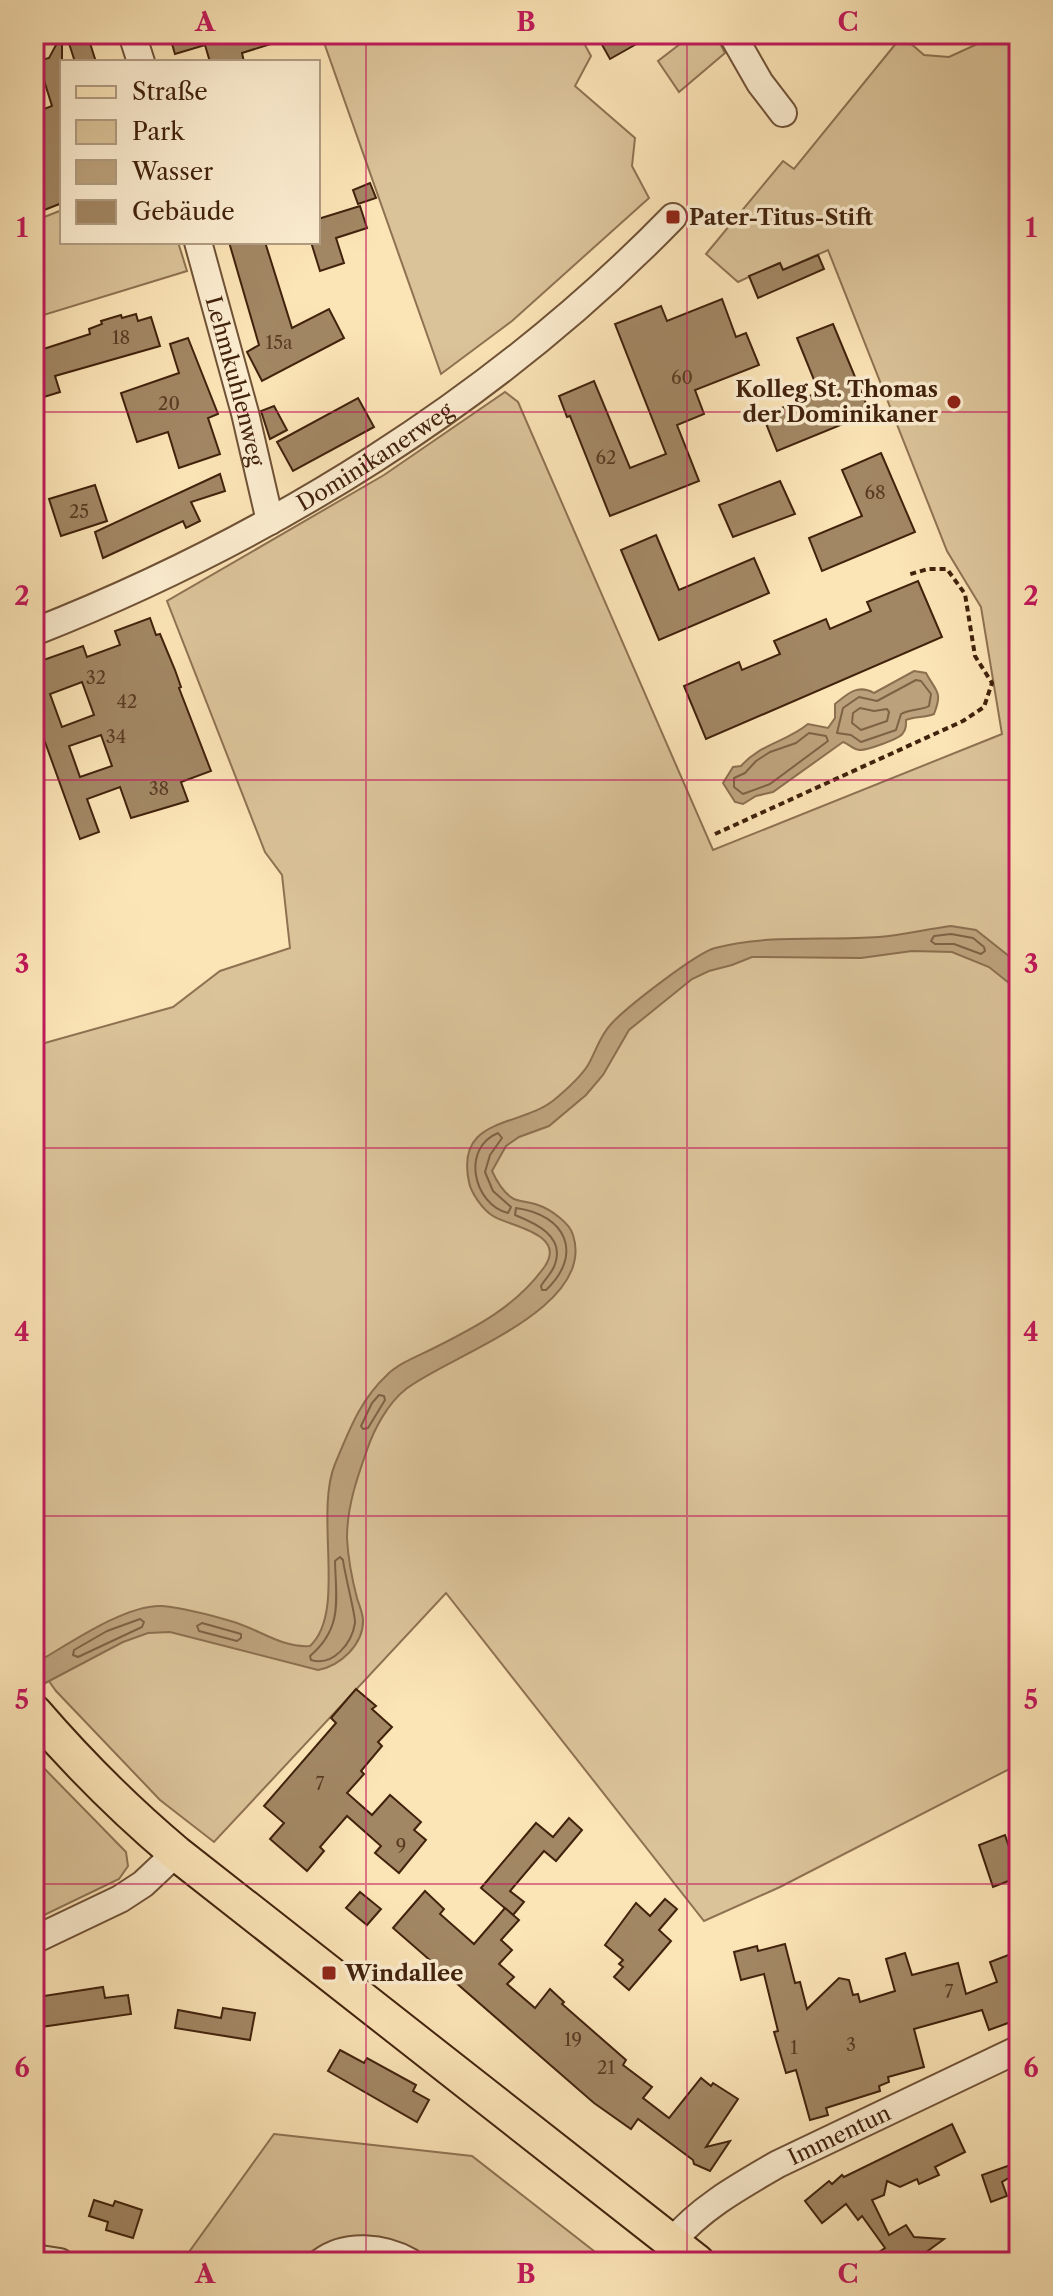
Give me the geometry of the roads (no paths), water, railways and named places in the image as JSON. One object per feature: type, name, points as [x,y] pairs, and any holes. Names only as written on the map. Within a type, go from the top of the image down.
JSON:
[{"type":"main road","points":[[34,1712],[72,1756],[136,1819],[176,1853],[684,2252]]},
{"type":"street","points":[[132,34],[140,60]]},
{"type":"street","points":[[732,34],[760,83],[783,113]]},
{"type":"street","name":"Dominikanerweg","points":[[34,632],[187,564],[270,521],[398,442],[509,364],[602,286],[673,217]]},
{"type":"street","name":"Lehmkuhlenweg","points":[[199,244],[245,413],[270,521]]},
{"type":"street","points":[[34,1940],[120,1899],[143,1884],[176,1853]]},
{"type":"street","name":"Immentun","points":[[684,2252],[688,2222],[744,2183],[1019,2049]]},
{"type":"street","points":[[321,2262],[345,2250],[376,2250],[398,2255],[410,2262]]},
{"type":"street","points":[[34,2258],[60,2262]]},
{"type":"water","points":[[914,671],[926,673],[937,692],[934,714],[906,720],[901,735],[864,750],[843,742],[773,792],[756,796],[743,804],[735,802],[723,783],[733,767],[741,766],[756,753],[808,724],[828,728],[835,718],[835,704],[849,693],[863,689],[874,693]]},
{"type":"water","points":[[951,926],[976,930],[1019,964],[1019,991],[989,967],[952,952],[912,951],[861,958],[752,957],[692,979],[629,1030],[603,1075],[586,1095],[549,1126],[519,1137],[506,1146],[492,1171],[498,1183],[514,1199],[543,1207],[564,1221],[573,1235],[574,1262],[563,1286],[542,1308],[406,1389],[382,1417],[363,1461],[349,1515],[349,1560],[363,1621],[355,1646],[342,1659],[318,1670],[170,1632],[148,1633],[123,1642],[34,1689],[34,1664],[96,1628],[147,1607],[162,1606],[198,1612],[290,1644],[310,1646],[321,1631],[327,1610],[329,1485],[335,1464],[362,1405],[397,1367],[465,1332],[509,1304],[534,1280],[550,1255],[542,1238],[485,1210],[469,1182],[467,1161],[471,1145],[493,1127],[540,1109],[554,1100],[585,1070],[612,1023],[662,981],[706,952],[755,941],[879,937]]},
{"type":"water","points":[[34,1832],[43,1869],[34,1891]]},
{"type":"place","name":"Pater-Titus-Stift","points":[[673,217]]},
{"type":"place","name":"Kolleg St. Thomas der Dominikaner","points":[[954,402]]},
{"type":"place","name":"Windallee","points":[[329,1973]]}]
